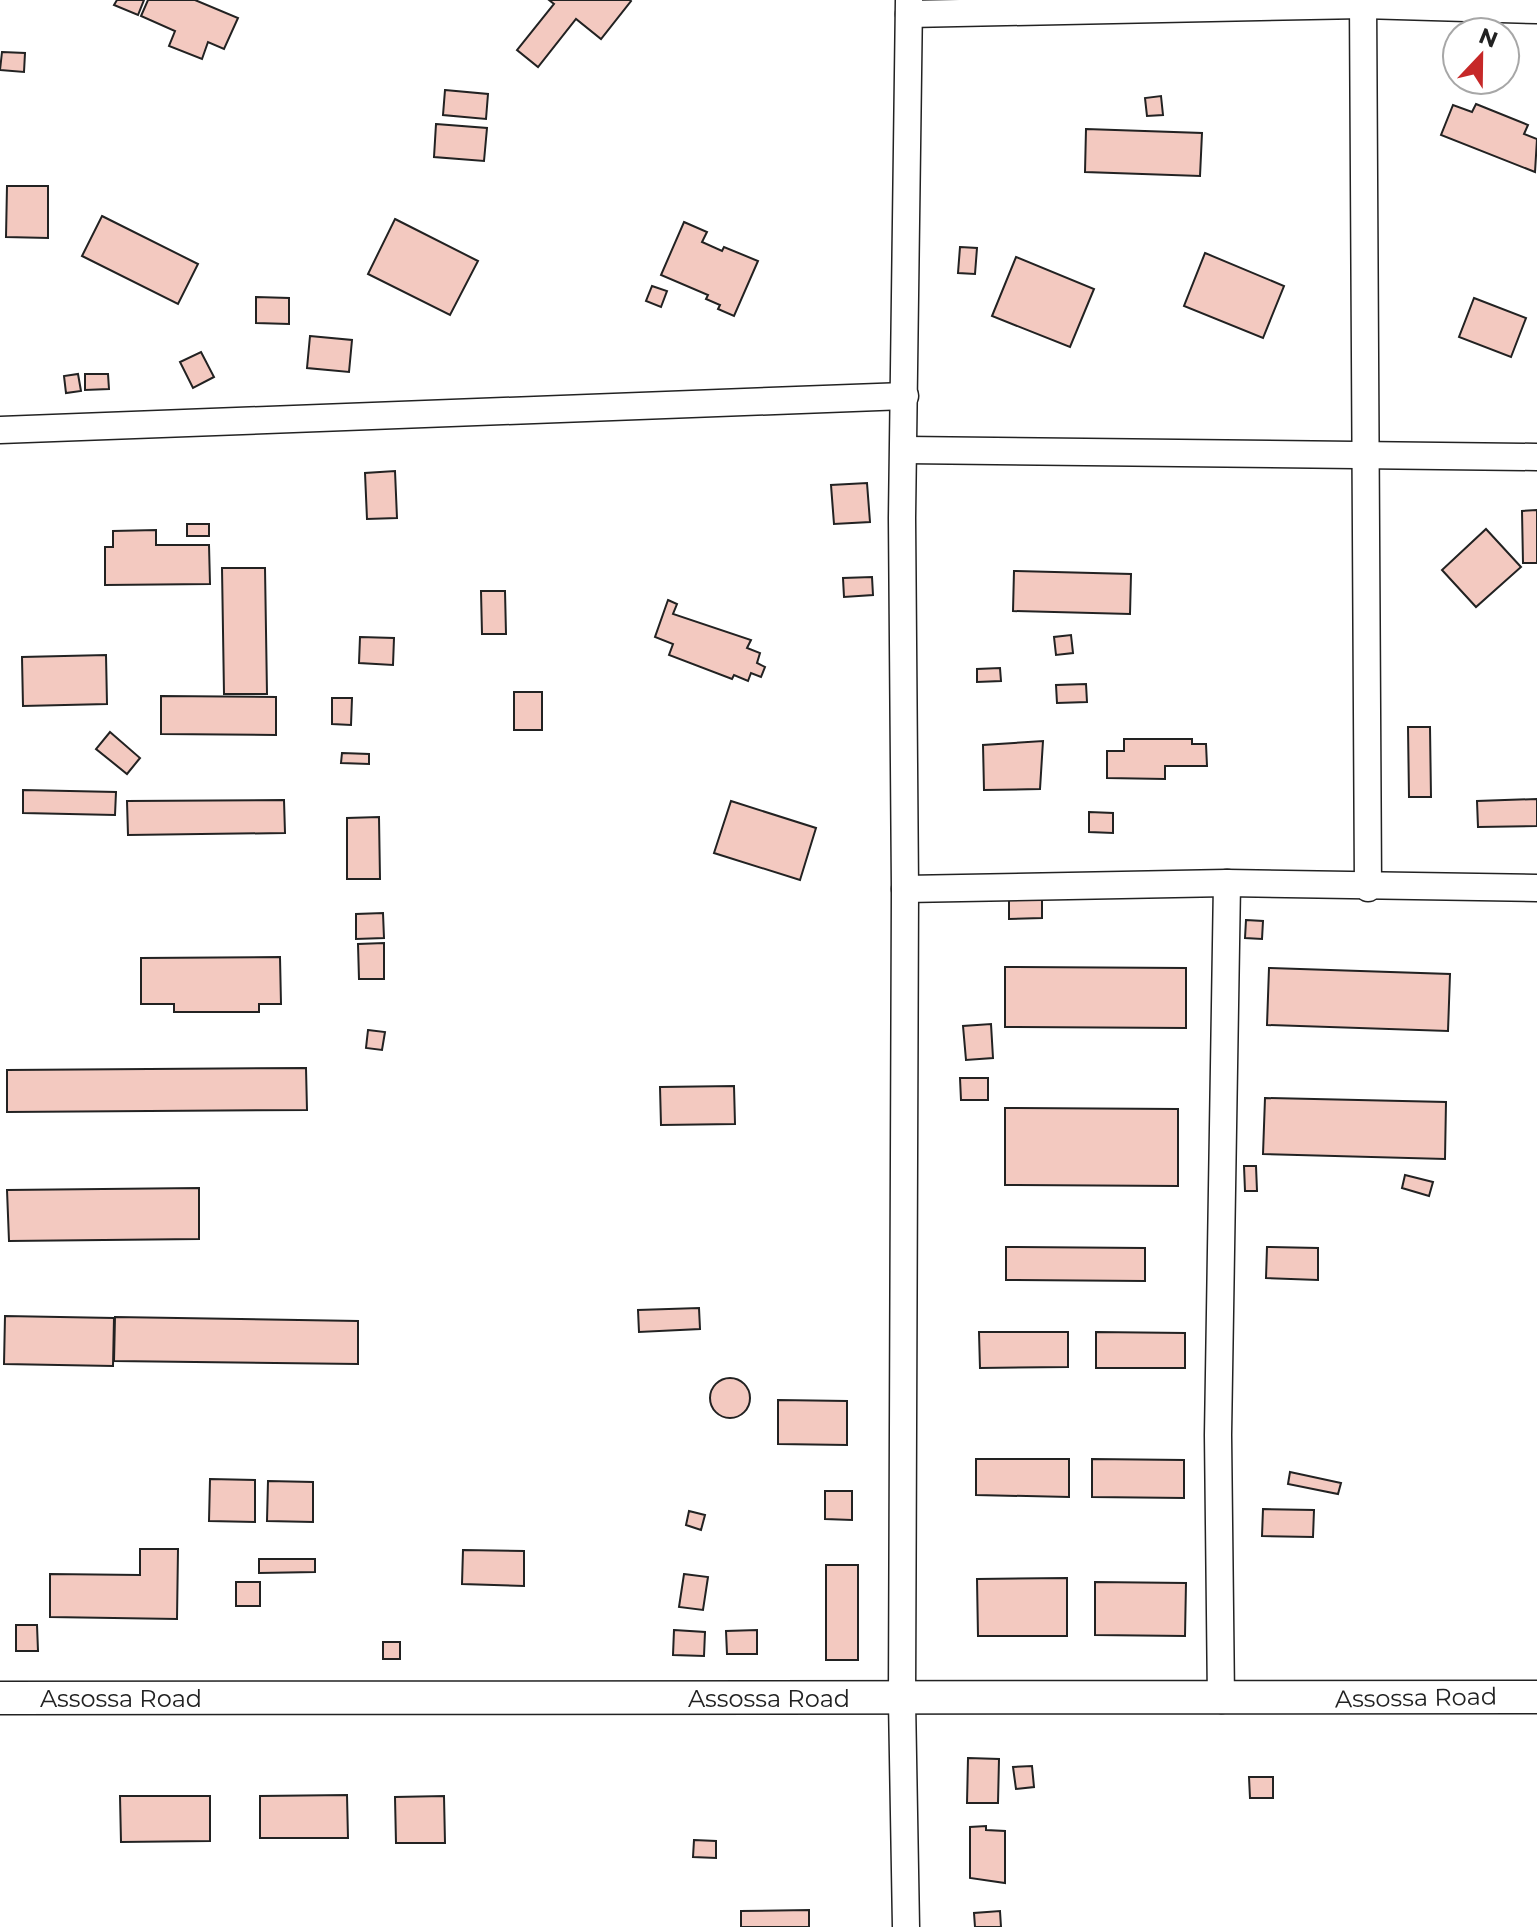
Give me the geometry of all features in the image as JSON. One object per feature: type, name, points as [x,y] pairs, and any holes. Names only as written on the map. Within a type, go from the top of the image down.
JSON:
[{"type":"street","points":[[1363,3],[1368,888]]},
{"type":"street","points":[[906,1927],[902,1700],[905,889],[902,518],[909,7],[1363,3],[1537,10]]},
{"type":"street","points":[[0,430],[905,396]]},
{"type":"street","points":[[905,450],[1537,457]]},
{"type":"street","points":[[905,889],[1227,883],[1368,888],[1537,888]]},
{"type":"street","points":[[1221,1700],[1218,1435],[1227,883]]},
{"type":"street","name":"Assossa Road","points":[[0,1698],[1221,1700],[1537,1697]]},
{"type":"building","points":[[117,0],[144,0],[138,15],[114,5]]},
{"type":"building","points":[[148,0],[195,0],[238,18],[224,49],[208,42],[202,59],[169,46],[175,31],[141,16]]},
{"type":"building","points":[[549,0],[631,1],[601,39],[576,19],[538,67],[517,50],[554,4]]},
{"type":"building","points":[[2,52],[25,53],[24,72],[0,70]]},
{"type":"building","points":[[445,90],[488,94],[486,119],[443,115]]},
{"type":"building","points":[[1161,96],[1163,115],[1147,116],[1145,98]]},
{"type":"building","points":[[1476,104],[1528,125],[1524,134],[1537,139],[1535,172],[1441,135],[1453,105],[1472,112]]},
{"type":"building","points":[[436,124],[487,128],[484,161],[434,157]]},
{"type":"building","points":[[1086,129],[1202,133],[1200,176],[1085,172]]},
{"type":"building","points":[[7,186],[48,186],[48,238],[6,237]]},
{"type":"building","points":[[102,216],[198,264],[178,304],[82,256]]},
{"type":"building","points":[[395,219],[478,261],[450,315],[368,274]]},
{"type":"building","points":[[684,222],[707,232],[702,242],[758,261],[734,316],[718,309],[720,305],[706,299],[708,295],[661,275]]},
{"type":"building","points":[[960,247],[977,248],[975,274],[958,273]]},
{"type":"building","points":[[1205,253],[1284,286],[1263,338],[1184,306]]},
{"type":"building","points":[[1016,257],[1094,289],[1070,347],[992,316]]},
{"type":"building","points":[[652,286],[667,291],[661,307],[646,301]]},
{"type":"building","points":[[256,297],[289,298],[289,324],[256,323]]},
{"type":"building","points":[[1474,298],[1526,318],[1511,357],[1459,337]]},
{"type":"building","points":[[310,336],[352,340],[349,372],[307,368]]},
{"type":"building","points":[[201,352],[214,377],[193,388],[180,362]]},
{"type":"building","points":[[78,374],[81,391],[66,393],[64,376]]},
{"type":"building","points":[[85,374],[108,374],[109,389],[85,390]]},
{"type":"building","points":[[395,471],[397,518],[367,519],[365,473]]},
{"type":"building","points":[[867,483],[870,522],[834,524],[831,485]]},
{"type":"building","points":[[1537,510],[1537,563],[1523,563],[1522,511]]},
{"type":"building","points":[[187,524],[209,524],[209,536],[187,536]]},
{"type":"building","points":[[1486,529],[1521,567],[1476,607],[1442,570]]},
{"type":"building","points":[[156,530],[156,545],[209,545],[210,584],[105,585],[105,547],[113,547],[113,531]]},
{"type":"building","points":[[222,568],[265,568],[267,694],[224,694]]},
{"type":"building","points":[[1014,571],[1131,574],[1130,614],[1013,611]]},
{"type":"building","points":[[872,577],[873,595],[844,597],[843,578]]},
{"type":"building","points":[[481,591],[505,591],[506,634],[482,634]]},
{"type":"building","points":[[668,600],[677,604],[673,614],[751,640],[747,648],[760,653],[757,663],[765,667],[761,677],[751,673],[748,681],[734,675],[732,679],[669,655],[673,644],[655,637]]},
{"type":"building","points":[[1071,635],[1073,653],[1056,655],[1054,637]]},
{"type":"building","points":[[360,637],[394,638],[393,665],[359,663]]},
{"type":"building","points":[[106,655],[107,704],[23,706],[22,657]]},
{"type":"building","points":[[1000,668],[1001,681],[977,682],[977,669]]},
{"type":"building","points":[[1086,684],[1087,702],[1057,703],[1056,685]]},
{"type":"building","points":[[514,692],[542,692],[542,730],[514,730]]},
{"type":"building","points":[[161,696],[276,697],[276,735],[161,734]]},
{"type":"building","points":[[332,698],[352,698],[351,725],[332,724]]},
{"type":"building","points":[[1408,727],[1430,727],[1431,797],[1409,797]]},
{"type":"building","points":[[110,732],[140,758],[127,774],[96,749]]},
{"type":"building","points":[[1124,739],[1192,739],[1192,744],[1206,744],[1207,766],[1165,766],[1165,779],[1107,778],[1107,751],[1124,751]]},
{"type":"building","points":[[1043,741],[1040,789],[984,790],[983,745]]},
{"type":"building","points":[[342,753],[369,754],[369,764],[341,763]]},
{"type":"building","points":[[23,790],[116,792],[115,815],[23,813]]},
{"type":"building","points":[[1537,799],[1537,826],[1478,827],[1477,801]]},
{"type":"building","points":[[284,800],[285,833],[128,835],[127,801]]},
{"type":"building","points":[[731,801],[816,828],[800,880],[714,853]]},
{"type":"building","points":[[1089,812],[1113,813],[1113,833],[1089,832]]},
{"type":"building","points":[[379,817],[380,879],[347,879],[347,818]]},
{"type":"building","points":[[1042,899],[1042,918],[1009,919],[1009,900]]},
{"type":"building","points":[[383,913],[384,938],[356,939],[356,914]]},
{"type":"building","points":[[1246,920],[1263,921],[1262,939],[1245,938]]},
{"type":"building","points":[[384,943],[384,979],[359,979],[358,944]]},
{"type":"building","points":[[280,957],[281,1004],[259,1004],[259,1012],[174,1012],[174,1004],[141,1004],[141,958]]},
{"type":"building","points":[[1005,967],[1186,968],[1186,1028],[1005,1027]]},
{"type":"building","points":[[1269,968],[1450,974],[1448,1031],[1267,1025]]},
{"type":"building","points":[[991,1024],[993,1058],[966,1060],[963,1026]]},
{"type":"building","points":[[368,1030],[385,1032],[382,1050],[366,1048]]},
{"type":"building","points":[[306,1068],[307,1110],[7,1112],[7,1070]]},
{"type":"building","points":[[960,1078],[988,1078],[988,1100],[961,1100]]},
{"type":"building","points":[[734,1086],[735,1124],[661,1125],[660,1087]]},
{"type":"building","points":[[1265,1098],[1446,1102],[1445,1159],[1263,1154]]},
{"type":"building","points":[[1005,1108],[1178,1109],[1178,1186],[1005,1185]]},
{"type":"building","points":[[1244,1166],[1256,1166],[1257,1191],[1245,1191]]},
{"type":"building","points":[[1405,1175],[1433,1182],[1429,1196],[1402,1188]]},
{"type":"building","points":[[199,1188],[199,1239],[9,1241],[7,1190]]},
{"type":"building","points":[[1006,1247],[1145,1248],[1145,1281],[1006,1280]]},
{"type":"building","points":[[1267,1247],[1318,1248],[1318,1280],[1266,1278]]},
{"type":"building","points":[[699,1308],[700,1329],[639,1332],[638,1310]]},
{"type":"building","points":[[5,1316],[114,1318],[113,1366],[4,1364]]},
{"type":"building","points":[[115,1317],[358,1321],[358,1364],[114,1361]]},
{"type":"building","points":[[979,1332],[1068,1332],[1068,1367],[980,1368]]},
{"type":"building","points":[[1096,1332],[1185,1333],[1185,1368],[1096,1368]]},
{"type":"building","points":[[730,1378],[744,1384],[750,1398],[744,1412],[730,1418],[716,1412],[710,1398],[716,1384]]},
{"type":"building","points":[[778,1400],[847,1401],[847,1445],[778,1444]]},
{"type":"building","points":[[976,1459],[1069,1459],[1069,1497],[976,1495]]},
{"type":"building","points":[[1092,1459],[1184,1460],[1184,1498],[1092,1497]]},
{"type":"building","points":[[1290,1472],[1341,1483],[1338,1494],[1288,1484]]},
{"type":"building","points":[[210,1479],[255,1480],[255,1522],[209,1521]]},
{"type":"building","points":[[268,1481],[313,1482],[313,1522],[267,1521]]},
{"type":"building","points":[[825,1491],[852,1491],[852,1520],[825,1519]]},
{"type":"building","points":[[1263,1509],[1314,1510],[1313,1537],[1262,1536]]},
{"type":"building","points":[[689,1511],[705,1515],[701,1530],[686,1525]]},
{"type":"building","points":[[140,1549],[178,1549],[177,1619],[50,1617],[50,1574],[140,1575]]},
{"type":"building","points":[[463,1550],[524,1551],[524,1586],[462,1584]]},
{"type":"building","points":[[259,1559],[315,1559],[315,1572],[259,1573]]},
{"type":"building","points":[[826,1565],[858,1565],[858,1660],[826,1660]]},
{"type":"building","points":[[684,1574],[708,1577],[703,1610],[679,1607]]},
{"type":"building","points":[[1067,1578],[1067,1636],[978,1636],[977,1579]]},
{"type":"building","points":[[236,1582],[260,1582],[260,1606],[236,1606]]},
{"type":"building","points":[[1095,1582],[1186,1583],[1185,1636],[1095,1635]]},
{"type":"building","points":[[16,1625],[37,1625],[38,1651],[16,1651]]},
{"type":"building","points":[[674,1630],[705,1632],[704,1656],[673,1655]]},
{"type":"building","points":[[757,1630],[757,1654],[727,1654],[726,1631]]},
{"type":"building","points":[[383,1642],[400,1642],[400,1659],[383,1659]]},
{"type":"building","points":[[968,1758],[999,1759],[998,1803],[967,1803]]},
{"type":"building","points":[[1032,1766],[1034,1787],[1016,1789],[1013,1767]]},
{"type":"building","points":[[1249,1777],[1273,1777],[1273,1798],[1250,1798]]},
{"type":"building","points":[[347,1795],[348,1838],[260,1838],[260,1796]]},
{"type":"building","points":[[120,1796],[210,1796],[210,1841],[121,1842]]},
{"type":"building","points":[[444,1796],[445,1843],[396,1843],[395,1797]]},
{"type":"building","points":[[986,1826],[986,1830],[1005,1831],[1005,1883],[970,1878],[970,1827]]},
{"type":"building","points":[[694,1840],[716,1841],[716,1858],[693,1857]]},
{"type":"building","points":[[809,1910],[809,1927],[741,1927],[741,1911]]},
{"type":"building","points":[[1000,1911],[1001,1927],[975,1927],[974,1913]]}]
